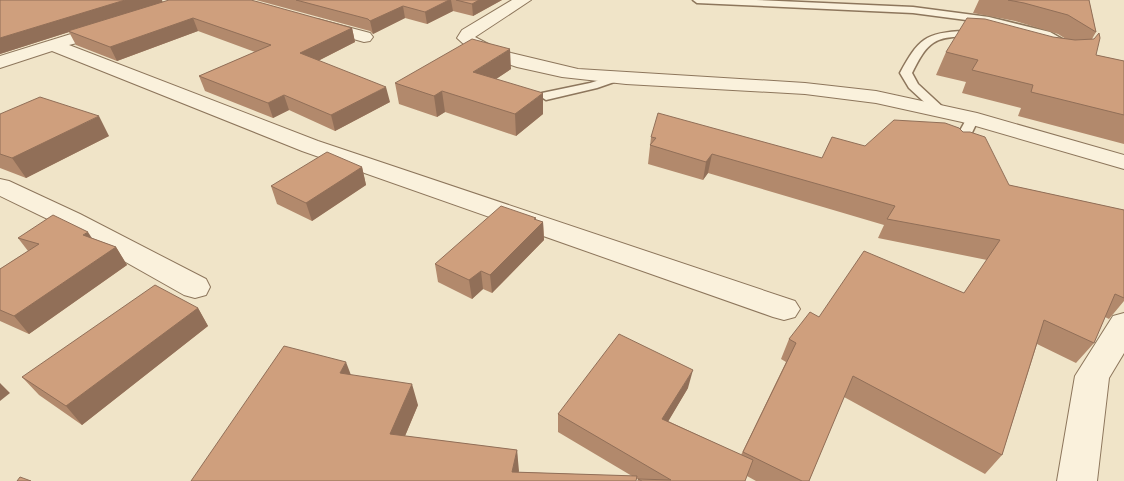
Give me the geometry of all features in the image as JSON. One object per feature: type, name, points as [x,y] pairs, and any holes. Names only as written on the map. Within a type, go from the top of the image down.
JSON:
[{"type":"street","points":[[522,0],[496,15],[468,34],[466,38],[472,44],[494,54],[585,76],[814,90],[874,97],[938,109],[1124,162]]},
{"type":"street","points":[[302,20],[364,38]]},
{"type":"street","points":[[0,62],[89,33]]},
{"type":"street","points":[[53,45],[319,149],[784,309]]},
{"type":"street","points":[[0,186],[71,220],[195,287]]},
{"type":"street","points":[[1077,481],[1092,376],[1124,325]]},
{"type":"lane","points":[[697,0],[912,10],[989,20],[1050,35],[1076,56]]},
{"type":"lane","points":[[938,109],[913,86],[906,74],[920,48],[932,39],[957,34],[989,36]]},
{"type":"lane","points":[[546,96],[593,86],[616,78]]},
{"type":"lane","points":[[959,145],[973,118]]},
{"type":"building","points":[[0,0],[125,0],[0,38]]},
{"type":"building","points":[[169,0],[251,0],[352,28],[300,53],[386,87],[331,115],[284,95],[268,103],[199,76],[271,45],[193,18],[110,47],[68,31]]},
{"type":"building","points":[[296,0],[449,0],[425,12],[403,6],[370,21]]},
{"type":"building","points":[[456,0],[479,0],[472,4]]},
{"type":"building","points":[[1008,0],[1089,0],[1096,32],[1068,15]]},
{"type":"building","points":[[967,18],[985,19],[1053,37],[1075,40],[1094,39],[1099,33],[1100,38],[1096,55],[1124,61],[1124,115],[1031,92],[1033,85],[972,70],[978,60],[946,52]]},
{"type":"building","points":[[472,39],[510,49],[473,72],[543,93],[515,114],[442,91],[434,96],[395,83]]},
{"type":"building","points":[[40,97],[99,116],[12,158],[0,154],[0,114]]},
{"type":"building","points":[[658,113],[822,158],[832,137],[865,146],[894,120],[945,123],[959,128],[963,132],[970,132],[985,137],[1009,185],[1124,210],[1124,298],[1115,294],[1094,343],[1044,320],[1002,455],[853,376],[809,481],[802,481],[743,452],[796,343],[789,339],[810,312],[819,317],[864,251],[964,293],[1000,240],[887,219],[895,206],[712,154],[706,162],[650,145],[656,138],[651,137]]},
{"type":"building","points":[[327,152],[362,167],[306,203],[271,186]]},
{"type":"building","points":[[501,206],[543,222],[490,275],[481,271],[469,280],[435,264]]},
{"type":"building","points":[[53,215],[88,232],[83,235],[116,247],[14,316],[0,310],[0,269],[39,244],[18,238]]},
{"type":"building","points":[[155,285],[198,308],[66,406],[22,377]]},
{"type":"building","points":[[619,334],[693,370],[662,419],[753,460],[745,481],[642,481],[638,479],[671,480],[558,414]]},
{"type":"building","points":[[284,346],[346,362],[340,373],[412,384],[390,434],[517,450],[512,472],[637,476],[636,481],[191,481]]},
{"type":"building","points":[[20,477],[31,481],[17,481]]}]
